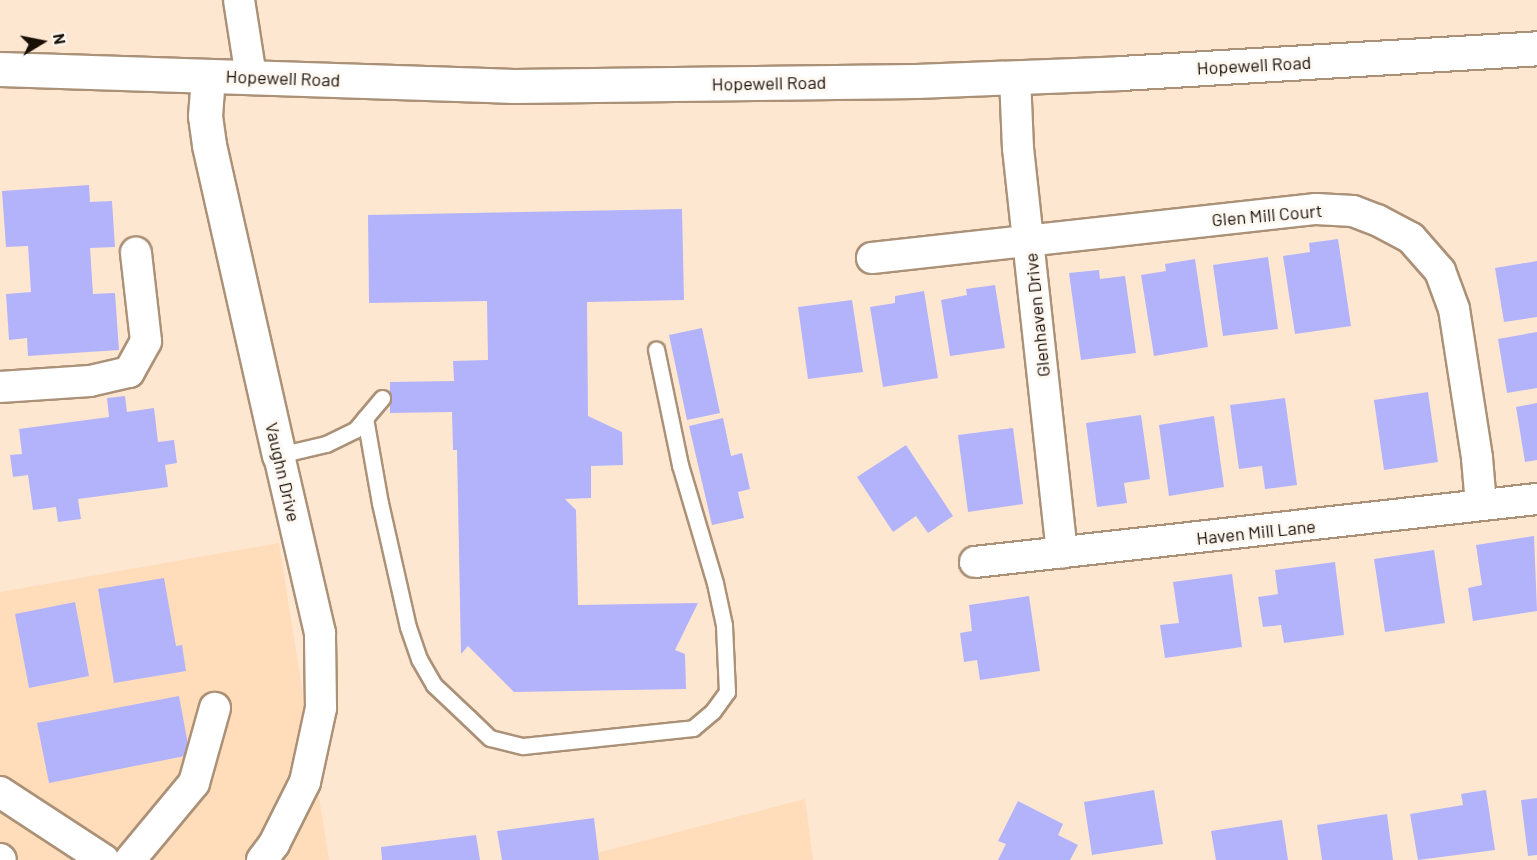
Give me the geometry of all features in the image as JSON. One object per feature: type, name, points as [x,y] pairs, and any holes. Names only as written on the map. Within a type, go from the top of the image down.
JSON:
[{"type":"street","points":[[239,0],[251,77]]},
{"type":"street","name":"Hopewell Road","points":[[0,69],[514,86],[916,81],[1133,73],[1537,48]]},
{"type":"street","name":"Vaughn Drive","points":[[208,76],[205,116],[209,145],[320,633],[321,708],[305,782],[274,844],[262,860]]},
{"type":"street","name":"Glenhaven Drive","points":[[1015,77],[1018,148],[1062,552]]},
{"type":"street","name":"Glen Mill Court","points":[[872,258],[1316,208],[1353,211],[1377,220],[1411,238],[1440,271],[1454,309],[1477,458],[1481,505]]},
{"type":"street","points":[[0,387],[90,381],[129,372],[146,342],[136,253]]},
{"type":"street","name":"Haven Mill Lane","points":[[975,562],[1537,499]]},
{"type":"street","points":[[130,860],[194,783],[214,708]]},
{"type":"street","points":[[0,792],[104,860]]},
{"type":"lane","points":[[365,418],[380,503],[408,627],[419,659],[434,685],[490,738],[523,746],[693,728],[713,711],[727,692],[724,625],[715,583],[680,465],[656,349]]},
{"type":"lane","points":[[279,455],[326,444],[355,430],[382,398]]},
{"type":"shaded area","points":[[279,543],[329,860],[0,860],[0,592]]},
{"type":"shaded area","points":[[805,799],[813,860],[570,860]]},
{"type":"building","points":[[89,185],[90,202],[112,201],[115,247],[90,248],[93,294],[115,293],[119,350],[28,356],[27,338],[9,340],[6,294],[31,292],[28,246],[6,247],[2,191]]},
{"type":"building","points":[[682,209],[684,300],[587,302],[588,416],[622,432],[623,465],[591,466],[591,498],[565,499],[576,510],[578,605],[698,603],[675,650],[685,654],[686,689],[514,692],[468,646],[461,654],[457,450],[453,450],[452,412],[390,413],[390,382],[454,381],[453,361],[488,360],[487,301],[369,303],[368,215]]},
{"type":"building","points":[[1338,239],[1351,326],[1295,334],[1283,256],[1310,252],[1309,243]]},
{"type":"building","points":[[1268,257],[1278,329],[1223,336],[1213,265]]},
{"type":"building","points":[[1195,259],[1208,347],[1154,356],[1141,275],[1166,271],[1165,264]]},
{"type":"building","points":[[1537,261],[1537,317],[1504,322],[1495,268]]},
{"type":"building","points":[[1099,270],[1100,279],[1125,276],[1136,353],[1081,360],[1069,273]]},
{"type":"building","points":[[995,285],[1005,348],[950,356],[941,300],[967,295],[966,289]]},
{"type":"building","points":[[924,291],[938,378],[883,387],[870,307],[895,303],[895,296]]},
{"type":"building","points":[[852,300],[863,372],[808,379],[798,307]]},
{"type":"building","points":[[702,328],[720,413],[687,420],[669,335]]},
{"type":"building","points":[[1537,332],[1537,388],[1507,393],[1498,339]]},
{"type":"building","points":[[1428,392],[1438,462],[1384,470],[1374,400]]},
{"type":"building","points":[[125,396],[127,412],[154,408],[158,442],[174,440],[177,463],[165,465],[168,487],[78,499],[81,519],[58,522],[56,507],[33,510],[28,475],[13,477],[10,455],[22,454],[19,429],[109,417],[107,398]]},
{"type":"building","points":[[1285,398],[1297,485],[1265,489],[1262,466],[1239,469],[1230,405]]},
{"type":"building","points":[[1537,403],[1537,460],[1525,462],[1516,407]]},
{"type":"building","points":[[1141,415],[1150,479],[1124,483],[1127,503],[1097,507],[1086,423]]},
{"type":"building","points":[[1214,416],[1224,487],[1169,496],[1159,425]]},
{"type":"building","points":[[723,418],[731,456],[742,453],[750,489],[738,492],[744,518],[712,525],[689,426]]},
{"type":"building","points":[[1013,428],[1023,504],[968,512],[958,435]]},
{"type":"building","points":[[906,445],[953,516],[928,533],[916,516],[893,532],[857,477]]},
{"type":"building","points":[[1534,536],[1537,611],[1473,621],[1468,588],[1482,585],[1476,545]]},
{"type":"building","points":[[1434,550],[1445,623],[1385,632],[1374,559]]},
{"type":"building","points":[[1335,562],[1344,635],[1284,643],[1281,625],[1263,627],[1258,597],[1278,594],[1275,570]]},
{"type":"building","points":[[1232,574],[1242,647],[1165,658],[1160,625],[1179,623],[1173,582]]},
{"type":"building","points":[[164,578],[176,646],[182,645],[186,671],[114,683],[98,589]]},
{"type":"building","points":[[1029,596],[1040,671],[980,680],[977,660],[964,662],[960,633],[972,631],[969,605]]},
{"type":"building","points":[[75,602],[89,676],[29,688],[15,614]]},
{"type":"building","points":[[179,696],[190,755],[49,783],[37,723]]},
{"type":"building","points":[[1154,790],[1163,844],[1092,855],[1084,802]]},
{"type":"building","points":[[1486,790],[1495,850],[1418,860],[1410,814],[1463,805],[1461,794]]},
{"type":"building","points":[[1537,798],[1537,855],[1528,856],[1521,800]]},
{"type":"building","points":[[1018,801],[1063,824],[1058,835],[1078,845],[1070,860],[998,860],[1006,844],[998,841]]},
{"type":"building","points":[[1387,814],[1393,860],[1322,860],[1317,825]]},
{"type":"building","points":[[594,818],[599,860],[502,860],[497,831]]},
{"type":"building","points":[[1282,820],[1288,860],[1216,860],[1211,831]]},
{"type":"building","points":[[476,835],[480,860],[382,860],[381,847]]}]
